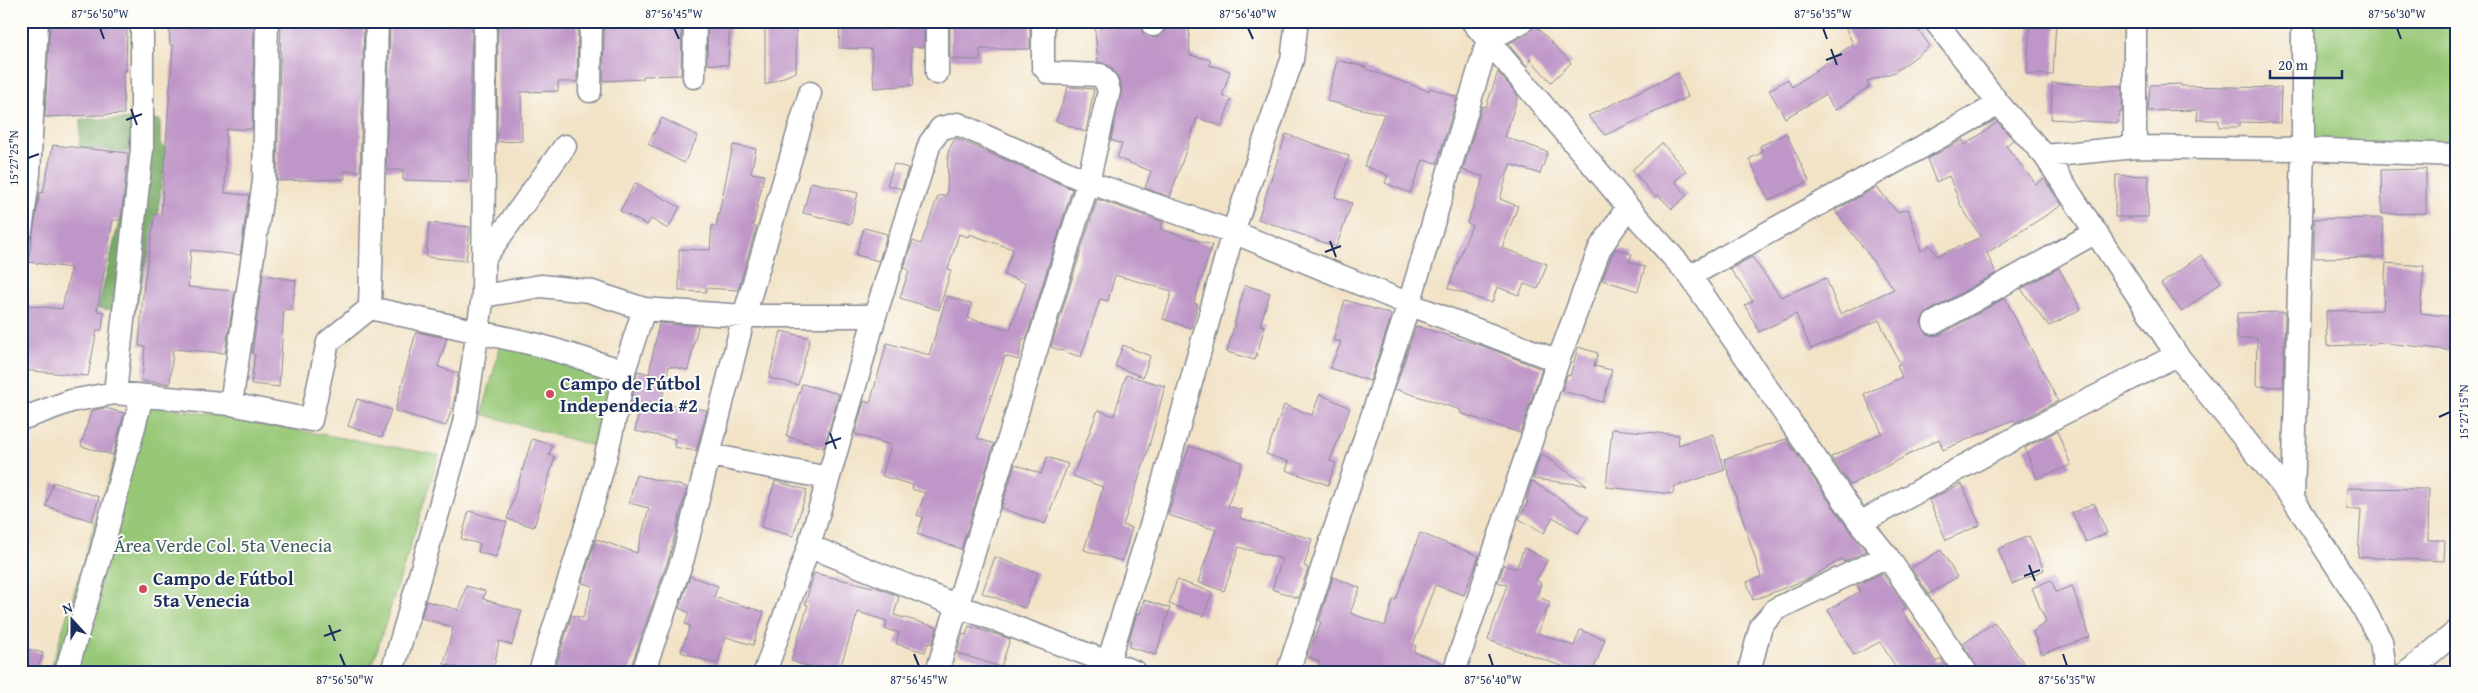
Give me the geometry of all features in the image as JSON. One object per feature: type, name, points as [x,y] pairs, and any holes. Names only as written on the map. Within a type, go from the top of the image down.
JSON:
[{"type":"street","points":[[21,231],[29,174],[37,21]]},
{"type":"street","points":[[115,393],[142,150],[142,21]]},
{"type":"street","points":[[231,404],[264,181],[267,21]]},
{"type":"street","points":[[21,416],[27,416],[71,400],[115,393],[231,404],[311,420],[328,342],[370,308],[377,21]]},
{"type":"street","points":[[392,672],[464,423],[479,332],[483,296],[485,21]]},
{"type":"street","points":[[590,91],[591,21]]},
{"type":"street","points":[[694,76],[695,21]]},
{"type":"street","points":[[936,73],[937,21]]},
{"type":"street","points":[[936,672],[1088,182],[1109,91],[1106,82],[1100,75],[1049,73],[1046,71],[1043,66],[1043,21]]},
{"type":"street","points":[[1107,667],[1152,522],[1233,232],[1292,60],[1297,21]]},
{"type":"street","points":[[1472,21],[1628,207],[1690,276],[1860,523],[1887,556],[1966,672]]},
{"type":"street","points":[[1288,672],[1409,304],[1488,40],[1523,21]]},
{"type":"street","points":[[2135,147],[2136,21]]},
{"type":"street","points":[[2293,499],[2304,149],[2302,21]]},
{"type":"street","points":[[1945,25],[1999,104],[2045,156],[2177,355],[2293,499],[2360,602],[2381,640],[2385,672]]},
{"type":"street","points":[[643,672],[683,558],[744,316],[810,93]]},
{"type":"street","points":[[1690,276],[1999,104]]},
{"type":"street","points":[[765,672],[809,546],[875,316],[930,142],[941,128],[958,124],[1088,182],[1233,232],[1409,304],[1558,361]]},
{"type":"street","points":[[483,260],[565,146]]},
{"type":"street","points":[[2045,156],[2135,147],[2304,149],[2457,155]]},
{"type":"street","points":[[1454,672],[1558,361],[1600,248],[1628,207]]},
{"type":"street","points":[[1934,323],[2096,232]]},
{"type":"street","points":[[483,296],[541,286],[589,291],[644,309],[744,316],[875,316]]},
{"type":"street","points":[[370,308],[538,345],[624,371]]},
{"type":"street","points":[[540,672],[604,464],[617,413],[624,371],[644,309]]},
{"type":"street","points":[[1860,523],[2021,435],[2177,355]]},
{"type":"street","points":[[66,672],[99,561],[142,396]]},
{"type":"street","points":[[710,455],[828,478]]},
{"type":"street","points":[[809,546],[1107,667],[1135,672]]},
{"type":"street","points":[[1752,672],[1751,664],[1761,626],[1776,609],[1887,556]]},
{"type":"street","points":[[2408,672],[2457,631]]},
{"type":"green space","points":[[2307,21],[2457,21],[2457,142],[2307,145]]},
{"type":"green space","points":[[81,119],[160,120],[160,144],[175,155],[172,169],[163,172],[158,212],[134,313],[98,308],[129,180],[131,152],[79,147]]},
{"type":"green space","name":"Campo de Fútbol Independecia #2","points":[[503,337],[618,374],[597,447],[482,414]]},
{"type":"green space","name":"Área Verde Col. 5ta Venecia","points":[[132,401],[439,455],[370,672],[50,672]]},
{"type":"building","points":[[50,21],[127,25],[126,71],[123,71],[124,114],[45,117]]},
{"type":"building","points":[[281,21],[364,21],[360,171],[344,171],[345,179],[277,181]]},
{"type":"building","points":[[390,21],[472,21],[469,182],[403,180],[403,170],[386,170]]},
{"type":"building","points":[[498,21],[578,21],[577,82],[558,82],[558,91],[521,92],[522,141],[497,142]]},
{"type":"building","points":[[646,21],[682,21],[681,75],[643,76],[643,79],[603,81],[604,26],[646,23]]},
{"type":"building","points":[[708,21],[730,21],[728,65],[707,64]]},
{"type":"building","points":[[1094,21],[1140,21],[1142,32],[1153,38],[1159,37],[1164,32],[1166,21],[1189,21],[1190,55],[1211,60],[1209,65],[1230,71],[1222,96],[1231,99],[1222,126],[1197,118],[1170,197],[1145,188],[1151,171],[1117,158],[1122,144],[1111,140],[1122,87],[1110,66],[1098,62]]},
{"type":"building","points":[[1842,21],[1912,21],[1930,46],[1895,72],[1867,81],[1869,87],[1835,110],[1825,95],[1785,118],[1769,90],[1788,79],[1792,87],[1853,44]]},
{"type":"building","points":[[2030,21],[2056,21],[2053,75],[2027,74]]},
{"type":"building","points":[[840,22],[924,22],[924,47],[911,47],[914,85],[874,88],[871,49],[839,48]]},
{"type":"building","points":[[1005,22],[1030,22],[1030,49],[980,49],[980,60],[950,59],[950,24],[1005,24]]},
{"type":"building","points":[[21,25],[24,25],[21,71]]},
{"type":"building","points":[[169,25],[254,25],[252,129],[226,129],[225,193],[249,195],[240,255],[191,250],[188,287],[235,291],[225,353],[173,349],[170,384],[142,381],[145,346],[139,346],[144,283],[155,214],[161,214],[173,45],[170,45]]},
{"type":"building","points":[[765,25],[796,25],[796,72],[765,85]]},
{"type":"building","points":[[1535,25],[1571,63],[1551,82],[1530,59],[1528,67],[1508,44],[1529,33]]},
{"type":"building","points":[[1337,60],[1366,67],[1366,69],[1429,91],[1430,88],[1457,97],[1437,163],[1423,160],[1410,193],[1385,183],[1388,175],[1364,166],[1384,114],[1327,101]]},
{"type":"building","points":[[1498,72],[1518,96],[1505,137],[1548,152],[1540,174],[1510,164],[1500,199],[1518,206],[1502,248],[1547,264],[1538,289],[1524,284],[1519,295],[1497,287],[1492,303],[1448,288],[1472,225],[1467,223],[1484,177],[1463,170],[1482,106],[1486,107]]},
{"type":"building","points":[[1678,73],[1688,97],[1605,135],[1588,116]]},
{"type":"building","points":[[2052,83],[2122,86],[2122,112],[2119,112],[2118,123],[2051,119]]},
{"type":"building","points":[[2181,84],[2181,86],[2281,88],[2280,123],[2240,122],[2240,127],[2219,127],[2219,120],[2197,120],[2198,110],[2148,111],[2150,85]]},
{"type":"building","points":[[1068,87],[1094,89],[1086,132],[1056,121]]},
{"type":"building","points":[[662,118],[698,136],[684,163],[648,144]]},
{"type":"building","points":[[1998,122],[2013,140],[2006,146],[2036,184],[2044,179],[2062,205],[1987,253],[1996,273],[1928,312],[1923,317],[1921,323],[1927,334],[1933,336],[1940,335],[2005,298],[2058,401],[2015,423],[2013,420],[1943,450],[1939,439],[1850,485],[1831,457],[1882,433],[1864,394],[1902,377],[1897,365],[1900,364],[1879,320],[1811,349],[1796,314],[1759,332],[1745,305],[1753,301],[1730,269],[1752,257],[1781,297],[1826,278],[1840,314],[1894,289],[1835,210],[1877,187],[1897,212],[1908,209],[1921,251],[1930,245],[1937,256],[1981,237],[1961,206],[1949,176],[1936,182],[1927,159],[1963,140],[1965,145]]},
{"type":"building","points":[[1786,133],[1809,181],[1769,200],[1749,159],[1763,152],[1760,146]]},
{"type":"building","points":[[1286,134],[1349,156],[1335,197],[1352,203],[1336,247],[1258,219]]},
{"type":"building","points":[[955,138],[1072,189],[1026,339],[1023,338],[1018,360],[1005,356],[977,438],[994,444],[961,549],[917,534],[923,517],[917,515],[925,493],[912,489],[913,485],[882,476],[891,445],[855,434],[864,401],[870,403],[887,343],[929,355],[947,296],[972,304],[968,318],[1010,330],[1026,283],[1004,275],[1013,249],[969,234],[968,237],[959,234],[948,269],[951,270],[939,310],[900,298],[909,270],[904,268],[913,241],[921,244],[938,196],[947,195],[948,152]]},
{"type":"building","points":[[1662,143],[1686,171],[1675,181],[1687,195],[1672,209],[1658,195],[1655,197],[1632,170]]},
{"type":"building","points":[[53,145],[128,153],[121,220],[113,220],[97,311],[104,312],[102,330],[97,330],[88,376],[21,370],[26,328],[21,326],[23,305],[62,309],[71,268],[28,262],[40,192],[43,193]]},
{"type":"building","points":[[733,145],[756,149],[751,173],[764,175],[753,226],[756,227],[755,232],[738,290],[706,288],[706,292],[679,291],[679,249],[710,250],[712,225],[716,227]]},
{"type":"building","points":[[894,164],[908,168],[902,189],[887,185]]},
{"type":"building","points":[[2426,169],[2426,213],[2382,214],[2381,170]]},
{"type":"building","points":[[2116,175],[2149,176],[2148,217],[2115,217]]},
{"type":"building","points":[[811,182],[858,193],[851,224],[803,213]]},
{"type":"building","points":[[635,183],[680,207],[668,229],[651,219],[647,225],[620,211]]},
{"type":"building","points":[[1097,199],[1163,222],[1160,229],[1212,245],[1194,303],[1198,304],[1191,328],[1163,319],[1172,291],[1115,275],[1108,301],[1100,299],[1081,357],[1051,347]]},
{"type":"building","points":[[2383,218],[2384,257],[2314,258],[2314,219]]},
{"type":"building","points":[[429,223],[470,227],[466,261],[426,257]]},
{"type":"building","points":[[864,228],[887,234],[879,261],[856,255]]},
{"type":"building","points":[[1615,249],[1632,254],[1629,262],[1645,267],[1638,291],[1602,280]]},
{"type":"building","points":[[2201,255],[2221,282],[2182,312],[2161,284]]},
{"type":"building","points":[[2386,263],[2424,266],[2420,313],[2453,317],[2449,350],[2377,342],[2377,344],[2327,346],[2326,311],[2383,310]]},
{"type":"building","points":[[2059,268],[2081,309],[2049,326],[2021,289]]},
{"type":"building","points":[[263,275],[296,280],[292,310],[284,309],[279,387],[251,384],[255,355],[252,354]]},
{"type":"building","points":[[1245,285],[1270,293],[1260,325],[1265,326],[1255,360],[1227,352]]},
{"type":"building","points":[[1345,300],[1390,314],[1391,317],[1370,381],[1330,368],[1341,342],[1333,340]]},
{"type":"building","points":[[2285,312],[2283,387],[2256,386],[2257,338],[2237,339],[2237,313]]},
{"type":"building","points":[[659,323],[698,326],[688,370],[669,366],[661,404],[707,410],[696,451],[674,447],[675,439],[635,431],[640,407],[631,405],[637,374],[638,371],[649,374]]},
{"type":"building","points":[[1416,326],[1483,346],[1542,369],[1520,433],[1460,413],[1461,410],[1395,389]]},
{"type":"building","points":[[781,331],[810,338],[798,385],[769,378]]},
{"type":"building","points":[[416,332],[447,338],[438,367],[458,373],[454,402],[446,426],[395,411]]},
{"type":"building","points":[[1123,345],[1150,356],[1143,377],[1115,366]]},
{"type":"building","points":[[1578,347],[1598,353],[1594,366],[1612,370],[1603,402],[1562,391],[1567,375],[1570,376]]},
{"type":"building","points":[[1126,375],[1165,386],[1147,454],[1123,525],[1132,528],[1122,561],[1084,550],[1103,487],[1073,476],[1098,410],[1114,416]]},
{"type":"building","points":[[802,384],[839,394],[824,448],[786,436]]},
{"type":"building","points":[[1320,394],[1350,408],[1330,461],[1336,463],[1328,485],[1286,470],[1289,462],[1266,454],[1284,405],[1312,415]]},
{"type":"building","points":[[357,399],[391,410],[382,437],[348,426]]},
{"type":"building","points":[[105,408],[124,413],[113,455],[81,446],[91,411]]},
{"type":"building","points":[[1612,429],[1679,435],[1678,445],[1713,434],[1725,470],[1674,487],[1673,494],[1606,487]]},
{"type":"building","points":[[2057,431],[2071,465],[2037,479],[2025,448]]},
{"type":"building","points":[[532,439],[552,445],[549,455],[555,457],[534,527],[507,519]]},
{"type":"building","points":[[1786,439],[1849,530],[1866,551],[1844,562],[1842,559],[1810,578],[1753,600],[1747,582],[1761,577],[1724,459]]},
{"type":"building","points":[[1189,446],[1242,462],[1228,506],[1242,510],[1240,518],[1312,539],[1304,566],[1308,568],[1298,598],[1272,589],[1282,559],[1239,547],[1224,591],[1198,582],[1216,530],[1168,515]]},
{"type":"building","points":[[1541,454],[1587,485],[1533,479]]},
{"type":"building","points":[[1047,457],[1068,464],[1045,524],[1001,508],[1015,464],[1041,474]]},
{"type":"building","points":[[636,475],[687,487],[670,554],[629,672],[554,672],[572,615],[583,618],[593,586],[582,583],[596,539],[637,553],[649,508],[629,503]]},
{"type":"building","points":[[775,481],[807,490],[793,536],[761,527]]},
{"type":"building","points":[[1532,481],[1588,517],[1578,533],[1553,517],[1544,533],[1519,519],[1528,502],[1526,501]]},
{"type":"building","points":[[53,482],[99,497],[92,521],[46,506]]},
{"type":"building","points":[[1962,484],[1980,525],[1946,540],[1929,500]]},
{"type":"building","points":[[2347,488],[2429,489],[2428,540],[2445,540],[2444,561],[2358,557],[2361,509],[2346,509]]},
{"type":"building","points":[[2094,503],[2107,533],[2086,542],[2072,513]]},
{"type":"building","points":[[469,511],[507,522],[496,557],[478,552],[480,544],[461,539]]},
{"type":"building","points":[[1420,533],[1479,556],[1464,595],[1435,585],[1413,645],[1416,646],[1414,652],[1443,663],[1441,672],[1315,672],[1320,662],[1307,656],[1321,622],[1319,621],[1333,577],[1360,588],[1350,613],[1385,626],[1393,600],[1396,600]]},
{"type":"building","points":[[2029,536],[2044,570],[2012,584],[1998,549]]},
{"type":"building","points":[[1524,548],[1547,560],[1536,581],[1541,583],[1537,596],[1550,602],[1538,633],[1574,646],[1580,630],[1605,639],[1593,672],[1579,672],[1488,640],[1507,585],[1498,582],[1504,565],[1516,569]]},
{"type":"building","points":[[1941,550],[1957,577],[1929,594],[1911,568]]},
{"type":"building","points":[[995,557],[1038,573],[1025,608],[982,593]]},
{"type":"building","points":[[814,573],[881,589],[899,597],[894,615],[937,627],[932,644],[928,643],[925,652],[896,644],[899,633],[885,629],[887,621],[858,612],[840,668],[831,665],[829,672],[825,672],[791,661],[808,605],[805,604]]},
{"type":"building","points":[[1882,573],[1906,608],[1902,611],[1936,662],[1941,659],[1950,672],[1899,672],[1880,642],[1854,655],[1828,610],[1860,591],[1857,585]]},
{"type":"building","points":[[690,576],[718,586],[714,597],[764,612],[753,645],[726,637],[717,664],[681,652],[690,626],[685,624],[689,613],[679,608]]},
{"type":"building","points":[[1177,580],[1212,592],[1204,616],[1169,604]]},
{"type":"building","points":[[2051,580],[2056,592],[2072,586],[2090,637],[2042,654],[2033,632],[2046,622],[2032,588]]},
{"type":"building","points":[[466,586],[485,591],[483,599],[522,611],[512,645],[499,641],[493,672],[474,672],[444,664],[453,627],[421,618],[426,601],[459,610]]},
{"type":"building","points":[[1144,600],[1170,608],[1156,655],[1129,647],[1131,641],[1129,640],[1137,613],[1140,614]]},
{"type":"building","points":[[1994,622],[2030,672],[1979,672],[1963,644]]},
{"type":"building","points":[[969,626],[1010,639],[1001,667],[957,653],[963,634],[966,635]]},
{"type":"building","points":[[21,647],[43,653],[37,672],[21,672]]},
{"type":"place","name":"Campo de Fútbol Independecia #2","points":[[550,394]]},
{"type":"place","name":"Campo de Fútbol 5ta Venecia","points":[[143,589]]}]
